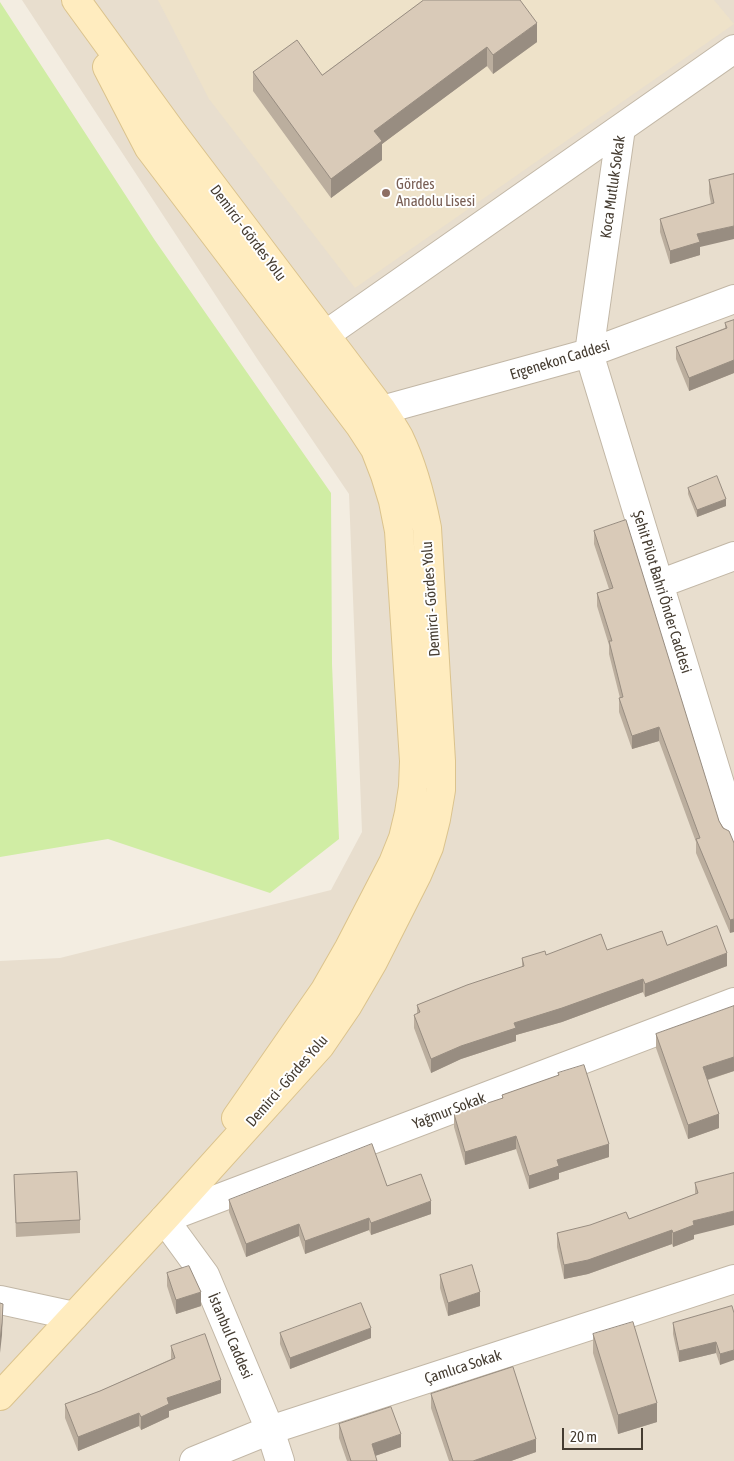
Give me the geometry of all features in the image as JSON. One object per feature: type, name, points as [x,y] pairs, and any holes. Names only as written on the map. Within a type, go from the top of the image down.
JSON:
[{"type":"main road","name":"Demirci - Gördes Yolu","points":[[72,0],[149,148],[360,426],[375,449],[394,501],[399,531],[414,762],[412,796],[403,838],[354,940],[325,990],[164,1219]]},
{"type":"main road","name":"Demirci - Gördes Yolu","points":[[0,1396],[164,1219],[320,1046],[348,1005],[373,962],[418,875],[429,847],[436,819],[442,761],[427,528],[420,494],[399,436],[382,410],[172,132],[76,0]]},
{"type":"street","name":"Koca Mutluk Sokak","points":[[589,353],[621,128],[734,49]]},
{"type":"street","points":[[325,335],[621,128]]},
{"type":"street","name":"Ergenekon Caddesi","points":[[382,410],[589,353],[734,299]]},
{"type":"street","name":"Şehit Pilot Bahri Önder Caddesi","points":[[589,353],[732,816]]},
{"type":"street","points":[[659,584],[734,556]]},
{"type":"street","name":"Yağmur Sokak","points":[[164,1219],[734,1002]]},
{"type":"street","name":"İstanbul Caddesi","points":[[164,1219],[205,1275],[270,1430],[280,1461]]},
{"type":"street","name":"Çamlıca Sokak","points":[[194,1461],[270,1430],[734,1279]]},
{"type":"street","points":[[0,1300],[74,1316]]},
{"type":"shaded area","points":[[22,0],[734,0],[734,1461],[0,1461],[0,961],[60,958],[331,890],[362,832],[349,494],[258,360]]},
{"type":"shaded area","name":"Gördes Anadolu Lisesi","points":[[158,0],[714,0],[734,24],[355,288],[209,99]]},
{"type":"green space","points":[[0,2],[154,239],[331,493],[332,664],[339,839],[270,893],[108,839],[0,857]]},
{"type":"building","points":[[424,0],[520,0],[537,23],[493,55],[487,47],[374,131],[382,141],[331,179],[253,72],[297,40],[322,75]]},
{"type":"building","points":[[734,174],[734,226],[697,234],[700,242],[670,251],[660,219],[714,203],[709,180]]},
{"type":"building","points":[[734,320],[734,360],[689,378],[676,347],[727,328],[725,323]]},
{"type":"building","points":[[717,476],[726,499],[697,510],[688,488]]},
{"type":"building","points":[[626,520],[719,821],[723,828],[729,831],[734,843],[734,919],[730,920],[696,839],[700,838],[659,727],[632,736],[619,698],[623,697],[609,641],[612,641],[597,593],[613,588],[594,531]]},
{"type":"building","points":[[717,926],[727,953],[645,984],[643,979],[514,1023],[516,1028],[461,1046],[431,1059],[414,1015],[420,1012],[417,1005],[467,985],[524,966],[522,958],[545,951],[546,955],[601,934],[607,950],[662,931],[667,945]]},
{"type":"building","points":[[734,1006],[734,1057],[703,1067],[719,1114],[688,1125],[656,1034]]},
{"type":"building","points":[[584,1065],[609,1144],[557,1160],[559,1166],[529,1176],[516,1136],[465,1152],[454,1114],[503,1098],[502,1095]]},
{"type":"building","points":[[372,1144],[387,1186],[421,1174],[431,1201],[371,1223],[369,1218],[305,1241],[299,1224],[246,1244],[229,1200]]},
{"type":"building","points":[[77,1172],[80,1220],[16,1223],[14,1175]]},
{"type":"building","points":[[734,1173],[734,1211],[693,1221],[694,1225],[673,1233],[672,1230],[588,1260],[564,1265],[557,1233],[590,1225],[626,1212],[629,1219],[698,1193],[695,1183]]},
{"type":"building","points":[[472,1265],[480,1292],[448,1303],[440,1275]]},
{"type":"building","points":[[189,1266],[201,1292],[176,1300],[167,1273]]},
{"type":"building","points":[[0,1303],[3,1304],[0,1341]]},
{"type":"building","points":[[361,1303],[371,1328],[290,1358],[280,1333]]},
{"type":"building","points":[[732,1306],[734,1313],[734,1350],[720,1354],[716,1342],[679,1351],[673,1323]]},
{"type":"building","points":[[633,1322],[657,1403],[618,1415],[593,1334]]},
{"type":"building","points":[[205,1334],[221,1380],[167,1398],[169,1404],[141,1417],[139,1413],[78,1437],[65,1404],[100,1391],[175,1358],[171,1346]]},
{"type":"building","points":[[513,1367],[536,1439],[473,1461],[453,1461],[431,1394]]},
{"type":"building","points":[[391,1407],[401,1434],[372,1444],[377,1461],[351,1461],[339,1424]]},
{"type":"place","name":"Gördes Anadolu Lisesi","points":[[386,193]]}]
